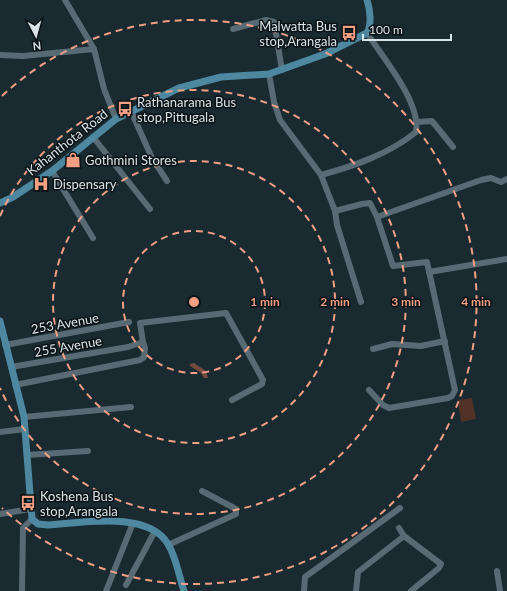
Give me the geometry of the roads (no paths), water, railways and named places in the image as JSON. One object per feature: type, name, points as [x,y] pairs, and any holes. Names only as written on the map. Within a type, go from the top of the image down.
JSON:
[{"type":"main road","points":[[367,0],[369,6],[370,29],[367,33]]},
{"type":"main road","name":"Kahanthota Road","points":[[0,203],[13,197],[52,171],[116,119],[179,88],[221,77],[269,74],[325,54],[367,33]]},
{"type":"main road","points":[[0,321],[24,417],[30,509],[32,519],[38,524],[48,525],[120,521],[133,523],[155,531],[168,545],[184,591]]},
{"type":"street","points":[[65,0],[94,49],[104,89],[116,119]]},
{"type":"street","points":[[233,29],[266,20],[274,22],[282,70]]},
{"type":"street","points":[[321,175],[357,165],[408,139],[416,132],[418,122],[403,88],[367,33]]},
{"type":"street","points":[[0,55],[23,56],[94,49]]},
{"type":"street","points":[[269,74],[274,102],[280,120],[321,175],[335,211],[337,225],[361,302]]},
{"type":"street","points":[[131,111],[152,158],[167,181]]},
{"type":"street","points":[[418,122],[432,121],[453,147]]},
{"type":"street","points":[[93,137],[150,208]]},
{"type":"street","points":[[52,171],[93,238]]},
{"type":"street","points":[[378,216],[481,180],[491,178],[501,182],[507,179]]},
{"type":"street","points":[[335,211],[370,203],[378,216],[393,266],[427,262],[455,390],[452,396],[389,408],[382,405],[370,390]]},
{"type":"street","points":[[429,272],[507,259]]},
{"type":"street","points":[[15,385],[140,360],[144,357],[145,348],[140,324],[226,313],[263,380],[262,384],[232,400]]},
{"type":"street","name":"253 Avenue","points":[[5,345],[129,322]]},
{"type":"street","points":[[373,349],[392,344],[421,346],[445,341]]},
{"type":"street","name":"255 Avenue","points":[[11,367],[128,347],[143,342]]},
{"type":"street","points":[[24,417],[131,407]]},
{"type":"street","points":[[0,432],[25,429]]},
{"type":"street","points":[[27,456],[88,451]]},
{"type":"street","points":[[168,545],[236,514],[236,509],[202,491]]},
{"type":"street","points":[[304,591],[305,577],[400,508]]},
{"type":"street","points":[[0,514],[30,509]]},
{"type":"street","points":[[22,591],[23,528],[32,519]]},
{"type":"street","points":[[106,591],[133,523]]},
{"type":"street","points":[[399,528],[404,536],[441,564],[439,568],[411,591]]},
{"type":"street","points":[[126,585],[155,531]]},
{"type":"street","points":[[356,591],[358,572],[404,536]]},
{"type":"street","points":[[497,571],[500,591]]},
{"type":"place","name":"Malwatta Bus stop,Arangala","points":[[349,33]]},
{"type":"place","name":"Rathanarama Bus stop,Pittugala","points":[[125,109]]},
{"type":"place","name":"Gothmini Stores","points":[[73,160]]},
{"type":"place","name":"Dispensary","points":[[41,184]]},
{"type":"place","name":"Koshena Bus stop,Arangala","points":[[28,503]]}]
